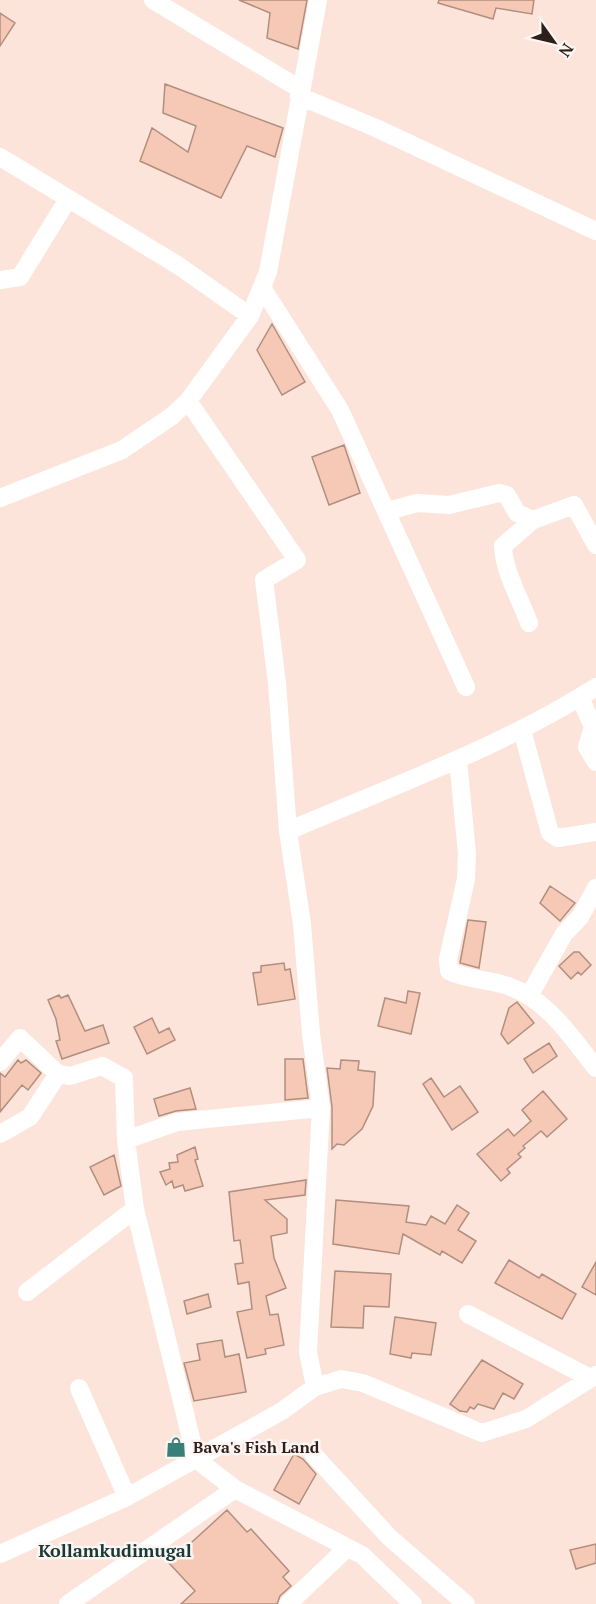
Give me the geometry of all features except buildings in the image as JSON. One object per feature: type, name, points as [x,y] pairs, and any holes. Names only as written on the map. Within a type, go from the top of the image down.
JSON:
[{"type":"street","points":[[153,0],[299,93],[596,231]]},
{"type":"street","points":[[0,498],[122,450],[172,416],[188,400],[250,315],[262,289],[318,0]]},
{"type":"street","points":[[0,157],[179,266],[250,315]]},
{"type":"street","points":[[0,280],[20,277],[68,199]]},
{"type":"street","points":[[262,289],[340,410],[388,511],[466,687]]},
{"type":"street","points":[[188,400],[297,560],[264,580],[277,683],[288,831],[302,924],[311,1034],[321,1108],[308,1352],[315,1387]]},
{"type":"street","points":[[388,511],[417,503],[449,505],[499,493],[507,495],[517,513],[533,520]]},
{"type":"street","points":[[529,623],[513,579],[504,563],[503,546],[533,520],[574,505],[596,545]]},
{"type":"street","points":[[288,831],[458,760],[522,730],[596,687]]},
{"type":"street","points":[[580,697],[593,727],[587,747],[596,762]]},
{"type":"street","points":[[522,730],[550,833],[558,838],[596,832]]},
{"type":"street","points":[[458,760],[467,853],[465,879],[448,959],[449,971],[462,977],[507,986],[529,996],[560,1022],[596,1068]]},
{"type":"street","points":[[529,996],[564,934],[580,916],[596,888]]},
{"type":"street","points":[[0,1062],[20,1038],[58,1074],[70,1076],[102,1066],[124,1078],[126,1140],[135,1209],[196,1459],[236,1489],[346,1550],[362,1555],[408,1599],[427,1604]]},
{"type":"street","points":[[0,1134],[30,1116],[58,1074]]},
{"type":"street","points":[[126,1140],[177,1122],[321,1108]]},
{"type":"street","points":[[27,1292],[135,1209]]},
{"type":"street","points":[[468,1314],[593,1377]]},
{"type":"street","points":[[0,1554],[127,1497],[282,1411],[315,1387],[342,1379],[363,1383],[482,1433],[526,1419],[593,1377]]},
{"type":"street","points":[[79,1388],[127,1497]]},
{"type":"street","points":[[313,1454],[389,1537],[466,1604]]},
{"type":"street","points":[[68,1604],[236,1489]]},
{"type":"street","points":[[288,1604],[346,1550]]},
{"type":"place","name":"Bava's Fish Land","points":[[176,1447]]},
{"type":"district","name":"Kollamkudimugal","points":[[115,1550]]}]
